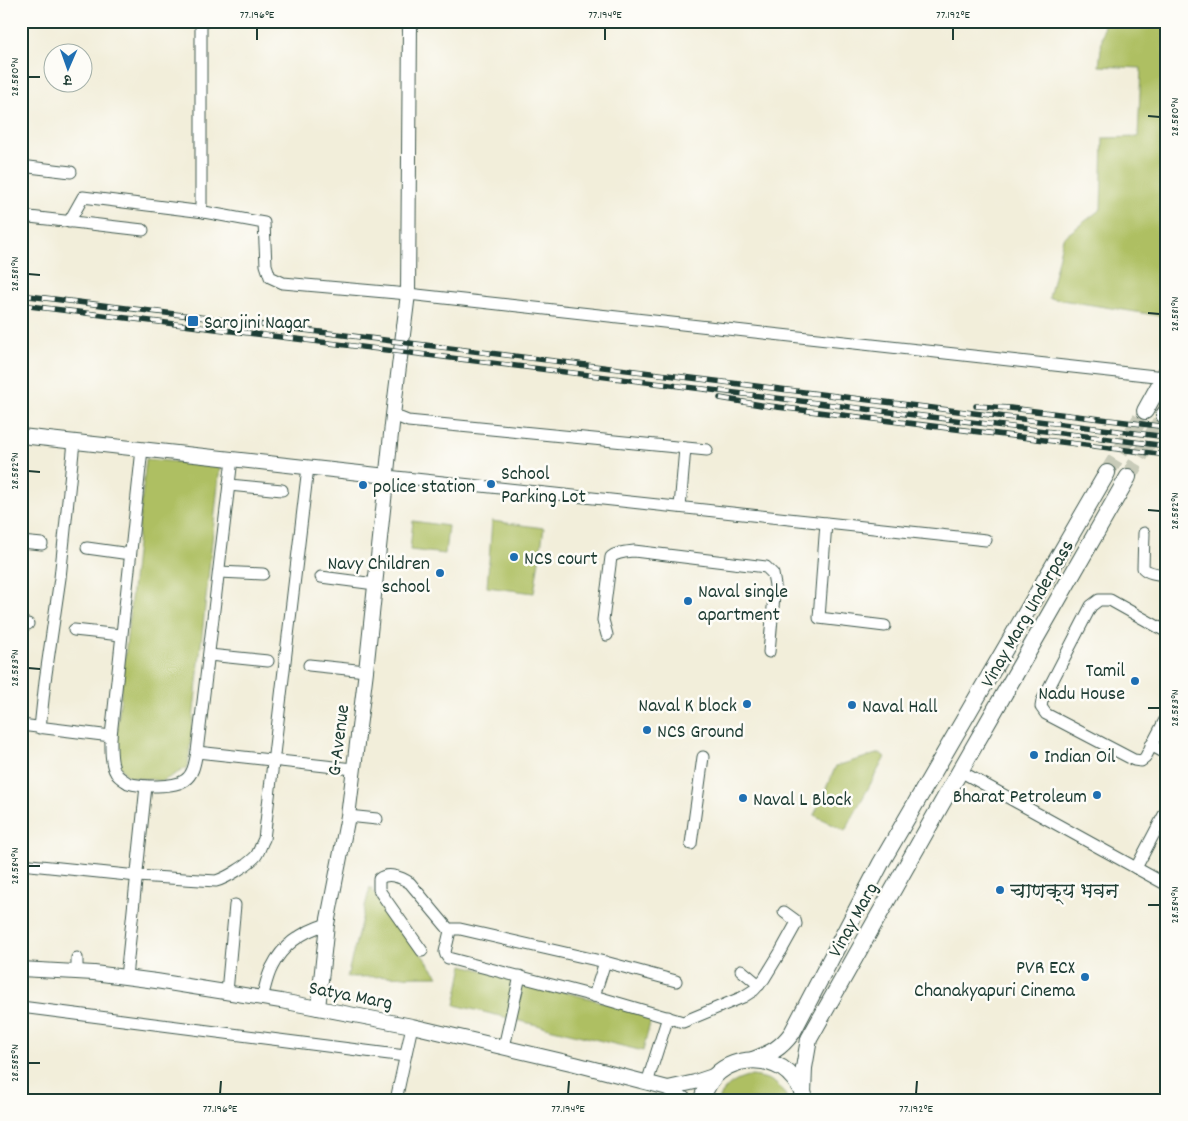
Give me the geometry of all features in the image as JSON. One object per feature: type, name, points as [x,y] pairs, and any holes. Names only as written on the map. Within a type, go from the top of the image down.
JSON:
[{"type":"main road","points":[[1145,411],[1165,374]]},
{"type":"main road","name":"Vinay Marg Underpass","points":[[940,762],[1107,473]]},
{"type":"main road","name":"Vinay Marg Underpass","points":[[960,771],[1128,477]]},
{"type":"main road","name":"Vinay Marg","points":[[716,1075],[733,1064],[753,1060],[776,1050],[792,1033],[881,863],[940,762]]},
{"type":"main road","name":"Vinay Marg","points":[[804,1097],[804,1068],[809,1039],[960,771]]},
{"type":"main road","points":[[753,1060],[769,1062],[784,1069],[796,1080],[804,1097]]},
{"type":"main road","points":[[702,1100],[706,1088],[716,1075]]},
{"type":"street","points":[[201,21],[200,207],[204,212]]},
{"type":"street","name":"G-Avenue","points":[[318,1008],[327,924],[348,816],[408,294],[410,21]]},
{"type":"street","points":[[21,166],[71,172]]},
{"type":"street","points":[[69,222],[83,197],[204,212],[264,224],[266,265],[270,277],[283,284],[408,294],[1165,374]]},
{"type":"street","points":[[21,216],[143,230]]},
{"type":"street","points":[[393,415],[408,421],[707,450]]},
{"type":"street","points":[[21,436],[986,540]]},
{"type":"street","points":[[40,728],[60,578],[74,442]]},
{"type":"street","points":[[680,507],[685,448]]},
{"type":"street","points":[[142,449],[110,736],[111,760],[116,773],[127,782],[146,786],[172,784],[186,779],[192,771],[198,752],[232,459]]},
{"type":"street","points":[[21,864],[137,876],[216,881],[224,879],[256,856],[264,839],[308,467]]},
{"type":"street","points":[[229,485],[282,490]]},
{"type":"street","points":[[826,523],[819,618],[885,626]]},
{"type":"street","points":[[1144,533],[1143,568],[1150,573],[1167,575]]},
{"type":"street","points":[[21,542],[42,544]]},
{"type":"street","points":[[87,548],[130,554]]},
{"type":"street","points":[[607,635],[603,620],[611,558],[616,554],[634,551],[766,567],[773,574],[775,584],[769,652]]},
{"type":"street","points":[[219,572],[263,574]]},
{"type":"street","points":[[321,577],[375,584]]},
{"type":"street","points":[[1167,632],[1110,600],[1099,600],[1091,606],[1042,701],[1042,707],[1046,714],[1134,760],[1141,761],[1145,758],[1167,716]]},
{"type":"street","points":[[74,630],[122,635]]},
{"type":"street","points":[[209,655],[268,661]]},
{"type":"street","points":[[310,665],[366,671]]},
{"type":"street","points":[[21,726],[110,736]]},
{"type":"street","points":[[1151,745],[1167,754]]},
{"type":"street","points":[[198,752],[353,769]]},
{"type":"street","points":[[691,844],[703,757]]},
{"type":"street","points":[[960,771],[1167,885]]},
{"type":"street","points":[[126,977],[146,786]]},
{"type":"street","points":[[1136,868],[1167,809]]},
{"type":"street","points":[[348,816],[377,819]]},
{"type":"street","points":[[422,951],[381,893],[379,879],[383,876],[402,878],[410,883],[450,931]]},
{"type":"street","points":[[227,992],[235,905]]},
{"type":"street","points":[[450,931],[445,952],[448,958],[594,996],[684,1022],[743,997],[754,990],[764,979],[796,924],[796,920],[784,912]]},
{"type":"street","points":[[262,998],[272,967],[283,950],[300,936],[327,924]]},
{"type":"street","points":[[450,931],[452,929],[460,929],[605,962],[676,981]]},
{"type":"street","points":[[594,996],[605,962]]},
{"type":"street","name":"Satya Marg","points":[[21,969],[77,965],[126,977],[227,992],[412,1026],[668,1088],[685,1100]]},
{"type":"street","points":[[741,970],[759,984]]},
{"type":"street","points":[[504,1047],[520,976]]},
{"type":"street","points":[[21,1007],[405,1056]]},
{"type":"street","points":[[647,1083],[668,1018]]},
{"type":"street","points":[[396,1100],[412,1026]]},
{"type":"street","name":"Satya Marg","points":[[668,1088],[716,1075]]},
{"type":"green space","points":[[1104,22],[1167,25],[1167,317],[1049,298],[1063,238],[1101,209],[1103,138],[1138,137],[1141,68],[1099,66]]},
{"type":"green space","points":[[146,459],[220,466],[188,767],[163,781],[128,777],[114,759]]},
{"type":"green space","points":[[413,521],[448,526],[445,554],[410,550]]},
{"type":"green space","name":"NCS court","points":[[492,521],[544,528],[534,593],[487,587]]},
{"type":"green space","points":[[880,753],[885,757],[845,831],[814,815],[836,766]]},
{"type":"green space","points":[[370,887],[438,976],[347,977]]},
{"type":"green space","points":[[463,965],[652,1015],[643,1051],[455,1005]]},
{"type":"green space","points":[[752,1076],[774,1082],[782,1089],[788,1100],[719,1100],[725,1090],[732,1084]]},
{"type":"tunnel","points":[[1107,473],[1145,411]]},
{"type":"tunnel","points":[[1128,477],[1164,415]]},
{"type":"railway","points":[[21,295],[1167,437]]},
{"type":"railway","points":[[21,305],[1167,446]]},
{"type":"railway","points":[[720,398],[761,405],[1167,455]]},
{"type":"railway","points":[[976,406],[1010,408],[1167,427]]},
{"type":"place","name":"Sarojini Nagar","points":[[193,321]]},
{"type":"place","name":"School Parking Lot","points":[[491,484]]},
{"type":"place","name":"police station","points":[[363,485]]},
{"type":"place","name":"NCS court","points":[[514,557]]},
{"type":"place","name":"Navy Children school","points":[[440,573]]},
{"type":"place","name":"Naval single apartment","points":[[688,601]]},
{"type":"place","name":"Tamil Nadu House","points":[[1135,681]]},
{"type":"place","name":"Naval K block","points":[[747,704]]},
{"type":"place","name":"Naval Hall","points":[[852,705]]},
{"type":"place","name":"NCS Ground","points":[[647,730]]},
{"type":"place","name":"Indian Oil","points":[[1034,755]]},
{"type":"place","name":"Bharat Petroleum","points":[[1097,795]]},
{"type":"place","name":"Naval L Block","points":[[743,798]]},
{"type":"place","name":"चाणक्य भवन","points":[[1000,890]]},
{"type":"place","name":"PVR ECX Chanakyapuri Cinema","points":[[1085,977]]}]
